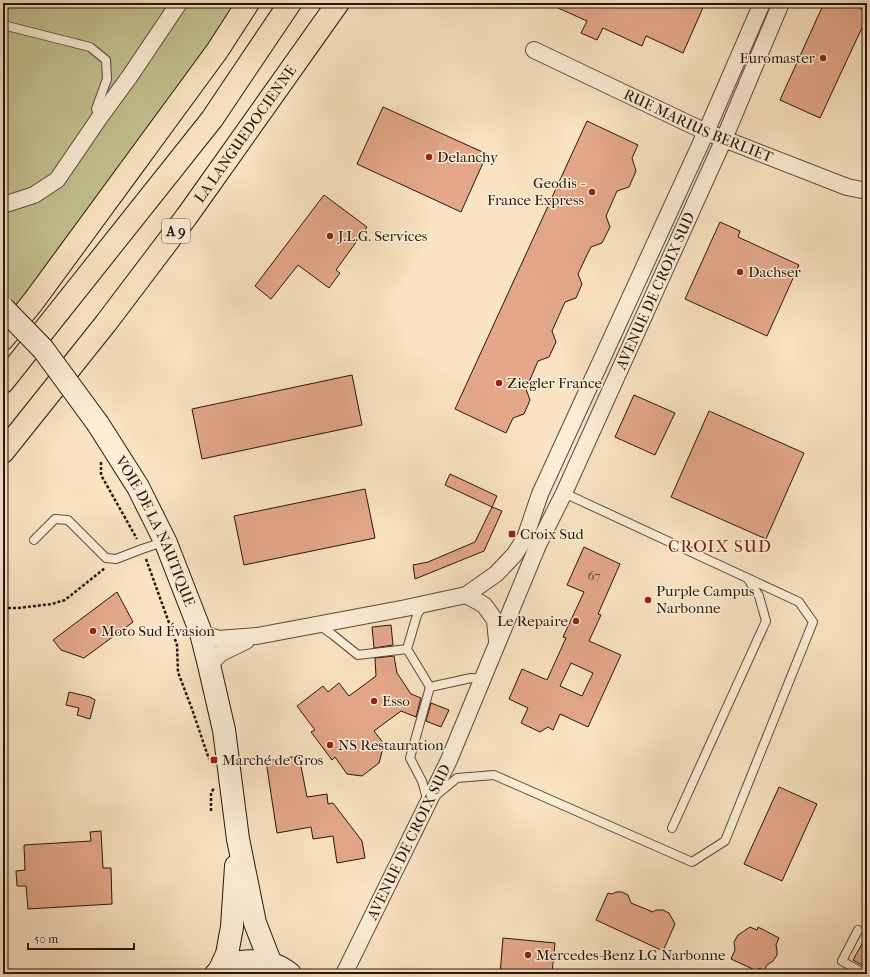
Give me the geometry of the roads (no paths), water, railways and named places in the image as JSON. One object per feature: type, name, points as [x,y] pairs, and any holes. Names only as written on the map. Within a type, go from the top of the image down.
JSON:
[{"type":"highway","points":[[3,339],[38,295],[217,51],[248,3]]},
{"type":"highway","name":"LA LANGUEDOCIENNE","points":[[3,452],[106,323],[182,223],[338,3]]},
{"type":"highway","points":[[3,382],[212,119],[289,4]]},
{"type":"street","points":[[3,205],[34,195],[57,180],[179,3]]},
{"type":"street","name":"AVENUE DE CROIX SUD","points":[[201,633],[219,639],[257,636],[466,595],[496,574],[515,554],[524,538],[540,494],[706,132],[762,3]]},
{"type":"street","name":"AVENUE DE CROIX SUD","points":[[344,974],[448,760],[538,545],[564,493],[724,140],[781,3]]},
{"type":"street","name":"RUE MARIUS BERLIET","points":[[534,50],[724,140],[847,187],[867,190]]},
{"type":"street","name":"VOIE DE LA NAUTIQUE","points":[[3,308],[43,350],[98,424],[138,487],[166,543],[201,633],[210,665],[224,730],[238,838],[255,923],[280,969]]},
{"type":"street","name":"AVENUE DE CROIX SUD","points":[[466,595],[484,605],[495,620],[497,642]]},
{"type":"street","name":"AVENUE DE CROIX SUD","points":[[210,665],[220,653],[257,636]]},
{"type":"street","name":"VOIE DE LA NAUTIQUE","points":[[217,972],[227,954],[232,927],[238,838]]},
{"type":"street","points":[[217,972],[236,964],[252,961],[280,969]]},
{"type":"lane","points":[[3,24],[90,47],[106,60],[107,80],[96,109],[100,117]]},
{"type":"lane","points":[[424,604],[417,615],[407,649],[430,687],[410,758],[422,781],[428,802],[457,778],[494,775],[692,862],[725,842],[813,622],[799,602],[564,493]]},
{"type":"lane","points":[[34,540],[55,519],[68,520],[106,558],[116,559],[157,544],[166,543]]},
{"type":"lane","points":[[672,828],[766,621],[759,596],[748,578]]},
{"type":"lane","points":[[318,625],[358,655],[407,649]]},
{"type":"lane","points":[[430,687],[471,678],[482,680]]},
{"type":"lane","points":[[858,930],[842,961],[865,974]]},
{"type":"place","name":"Euromaster","points":[[823,58]]},
{"type":"place","name":"Delanchy","points":[[429,157]]},
{"type":"place","name":"Geodis - France Express","points":[[592,192]]},
{"type":"place","name":"J.L.G. Services","points":[[330,236]]},
{"type":"place","name":"Dachser","points":[[740,272]]},
{"type":"place","name":"Ziegler France","points":[[499,383]]},
{"type":"place","name":"Croix Sud","points":[[512,534]]},
{"type":"place","name":"Purple Campus Narbonne","points":[[648,600]]},
{"type":"place","name":"Le Repaire","points":[[576,621]]},
{"type":"place","name":"Moto Sud Évasion","points":[[93,631]]},
{"type":"place","name":"Esso","points":[[374,701]]},
{"type":"place","name":"NS Restauration","points":[[330,745]]},
{"type":"place","name":"Marché de Gros","points":[[214,760]]},
{"type":"place","name":"Mercedes-Benz LG Narbonne","points":[[528,955]]},
{"type":"district","name":"CROIX SUD","points":[[720,546]]}]
